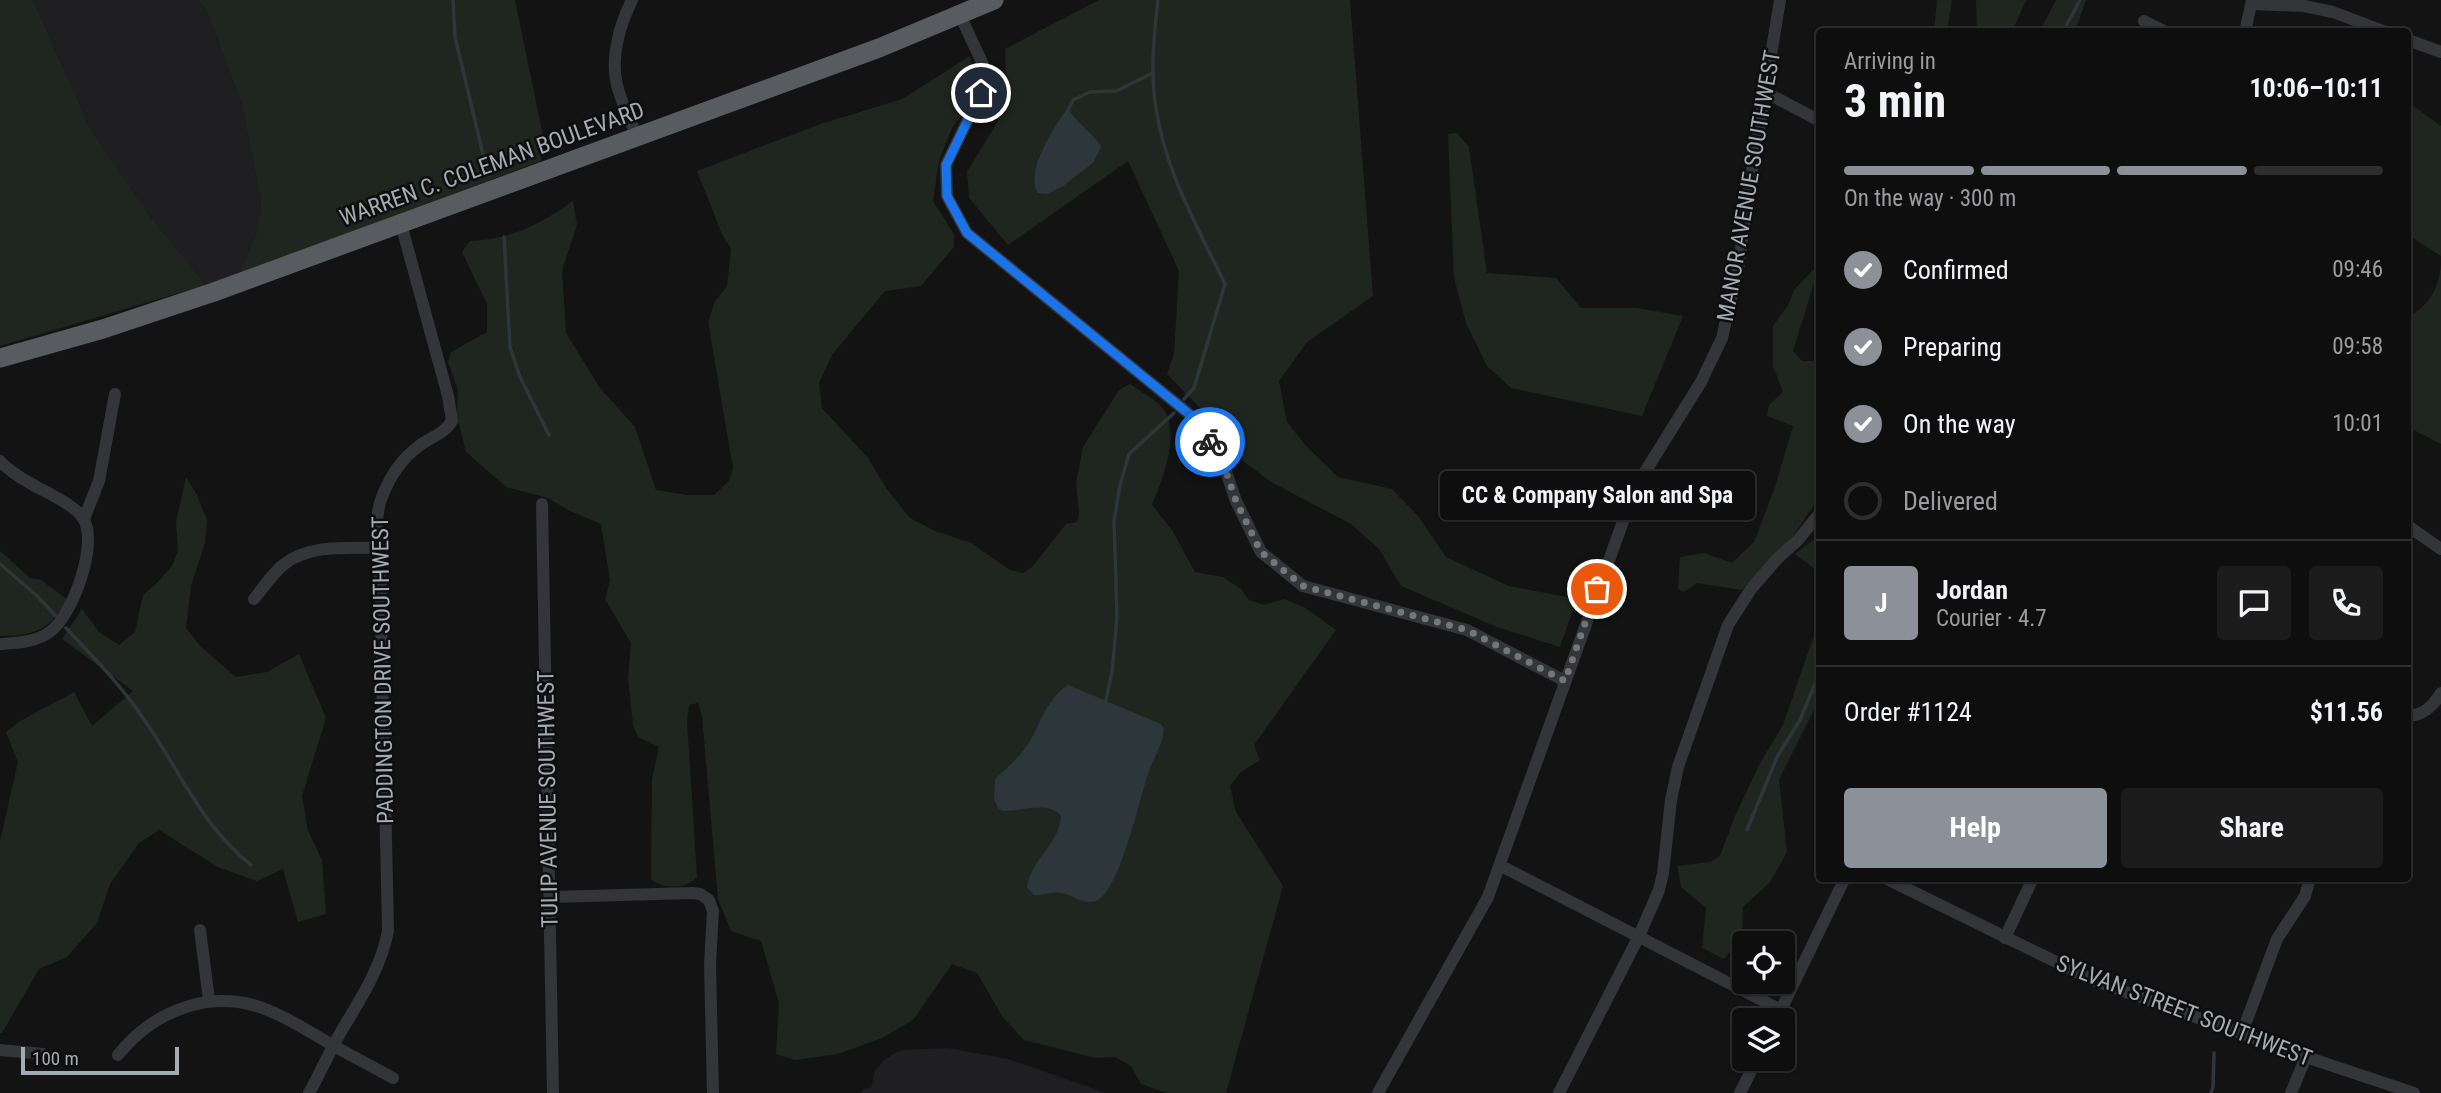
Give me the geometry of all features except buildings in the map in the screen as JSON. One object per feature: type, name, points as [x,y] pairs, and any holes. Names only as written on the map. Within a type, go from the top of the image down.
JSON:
[{"type":"highway","name":"WARREN C. COLEMAN BOULEVARD","points":[[0,358],[92,333],[182,304],[879,48],[994,0]]},
{"type":"street","points":[[632,0],[617,43],[615,72],[637,136]]},
{"type":"street","name":"MANOR AVENUE SOUTHWEST","points":[[1378,1093],[1488,897],[1635,488],[1701,382],[1722,338],[1739,264],[1780,0]]},
{"type":"street","points":[[2246,28],[2252,2],[2304,6],[2333,12],[2375,28]]},
{"type":"street","points":[[960,15],[985,69],[981,93],[946,165],[947,196],[967,233],[1194,418],[1221,457],[1236,501],[1261,552],[1303,586],[1467,630],[1565,681]]},
{"type":"street","points":[[2144,21],[2158,28]]},
{"type":"street","points":[[2411,41],[2441,52]]},
{"type":"street","points":[[1765,92],[1816,119]]},
{"type":"street","name":"PADDINGTON DRIVE SOUTHWEST","points":[[309,1093],[374,973],[384,952],[388,931],[377,516],[380,501],[396,468],[419,446],[440,434],[452,421],[448,396],[401,224]]},
{"type":"street","points":[[84,519],[99,481],[115,394]]},
{"type":"street","points":[[0,461],[27,483],[77,510],[88,529],[83,569],[66,614],[42,637],[0,644]]},
{"type":"street","name":"TULIP AVENUE SOUTHWEST","points":[[541,504],[553,1093]]},
{"type":"street","points":[[1559,1093],[1639,936],[1659,890],[1678,767],[1728,625],[1751,589],[1816,521]]},
{"type":"street","points":[[2411,528],[2441,549]]},
{"type":"street","points":[[254,599],[282,566],[297,556],[345,547],[379,548]]},
{"type":"street","points":[[2411,716],[2431,708],[2441,693]]},
{"type":"street","points":[[1501,866],[1639,936],[1767,1008]]},
{"type":"street","points":[[1782,1008],[1844,882]]},
{"type":"street","name":"SYLVAN STREET SOUTHWEST","points":[[1893,882],[2093,980],[2414,1093]]},
{"type":"street","points":[[2005,938],[2031,882]]},
{"type":"street","points":[[2242,1033],[2277,939],[2305,896],[2309,882]]},
{"type":"street","points":[[551,897],[692,893],[700,894],[709,901],[713,911],[710,964],[713,1093]]},
{"type":"street","points":[[200,930],[209,1000]]},
{"type":"street","points":[[118,1055],[132,1038],[152,1022],[194,1003],[209,1000],[234,1002],[268,1010],[393,1078]]},
{"type":"street","points":[[0,1050],[44,1054]]},
{"type":"street","points":[[2291,1093],[2306,1057]]},
{"type":"street","points":[[1741,1093],[1751,1071]]},
{"type":"shaded area","points":[[0,0],[33,0],[92,132],[150,216],[206,285],[0,346]]},
{"type":"shaded area","points":[[33,0],[199,0],[206,10],[242,104],[261,203],[257,232],[239,274],[206,285],[150,216],[92,132]]},
{"type":"shaded area","points":[[199,0],[515,0],[544,141],[541,161],[239,274],[257,232],[261,203],[242,104],[206,10]]},
{"type":"shaded area","points":[[1099,0],[1350,0],[1373,296],[1307,342],[1279,381],[1287,422],[1306,446],[1338,477],[1392,489],[1418,516],[1446,557],[1509,586],[1577,599],[1560,647],[1497,627],[1401,586],[1379,549],[1351,524],[1271,482],[1230,451],[1207,415],[1167,374],[1174,354],[1179,271],[1128,161],[1008,245],[969,198],[967,172],[998,121],[1006,89],[1005,49]]},
{"type":"shaded area","points":[[1937,0],[1952,0],[1947,28],[1934,28]]},
{"type":"shaded area","points":[[1976,0],[2026,0],[2014,28],[1977,28]]},
{"type":"shaded area","points":[[2056,0],[2086,0],[2076,28],[2042,28]]},
{"type":"shaded area","points":[[970,56],[977,86],[969,105],[952,128],[939,161],[933,201],[954,234],[954,247],[921,286],[885,291],[832,355],[819,383],[822,408],[868,458],[886,488],[910,518],[935,531],[971,543],[1010,570],[1023,573],[1032,567],[1066,524],[1077,522],[1079,514],[1076,483],[1083,447],[1119,390],[1130,384],[1161,406],[1169,421],[1168,457],[1152,505],[1172,530],[1195,572],[1223,577],[1241,589],[1249,600],[1264,605],[1284,599],[1304,607],[1336,630],[1254,745],[1260,760],[1241,772],[1230,786],[1236,812],[1283,886],[1226,1093],[1167,1093],[1141,1084],[1131,1066],[1115,1057],[1095,1058],[1024,1040],[1002,1016],[977,973],[952,964],[913,1020],[882,1038],[838,1054],[795,1060],[776,1054],[779,1003],[761,941],[731,931],[718,899],[702,716],[698,703],[689,705],[687,721],[697,877],[681,886],[663,885],[651,880],[652,779],[659,747],[638,737],[633,725],[628,678],[631,643],[605,599],[610,580],[601,524],[548,498],[506,487],[466,452],[457,416],[458,390],[448,362],[451,352],[487,332],[487,304],[462,252],[470,241],[512,234],[548,217],[573,201],[577,225],[562,270],[566,333],[600,388],[635,427],[656,490],[687,495],[714,495],[729,481],[733,468],[708,321],[715,301],[727,286],[731,249],[722,234],[697,171],[821,124],[902,99]]},
{"type":"shaded area","points":[[2411,104],[2441,126],[2441,256],[2411,237]]},
{"type":"shaded area","points":[[1068,108],[1101,146],[1094,162],[1063,186],[1048,194],[1038,193],[1035,174],[1038,162],[1049,137]]},
{"type":"shaded area","points":[[1457,133],[1469,147],[1487,273],[1556,278],[1581,308],[1637,308],[1683,316],[1642,416],[1511,388],[1487,366],[1466,323],[1454,278],[1448,134]]},
{"type":"shaded area","points":[[1816,264],[1816,280],[1793,351],[1802,361],[1816,361],[1816,502],[1793,536],[1742,590],[1697,583],[1684,592],[1678,589],[1680,557],[1704,553],[1732,563],[1754,542],[1775,487],[1793,426],[1767,416],[1769,405],[1783,392],[1773,366],[1773,326],[1788,305],[1794,290]]},
{"type":"shaded area","points":[[2441,264],[2441,444],[2411,429],[2411,315],[2428,301],[2438,281]]},
{"type":"shaded area","points":[[186,477],[207,520],[205,543],[191,586],[186,628],[200,646],[236,677],[267,672],[299,654],[326,718],[302,796],[308,831],[322,860],[326,914],[298,922],[283,869],[257,881],[218,867],[159,830],[139,843],[110,884],[97,923],[67,957],[39,969],[0,1033],[0,841],[18,762],[6,732],[74,692],[92,726],[133,691],[62,639],[82,609],[99,632],[119,645],[135,632],[143,595],[172,566],[178,551],[176,522]]},
{"type":"shaded area","points":[[1816,538],[1816,570],[1795,554]]},
{"type":"shaded area","points":[[0,551],[30,578],[41,580],[68,600],[47,625],[32,632],[0,636]]},
{"type":"shaded area","points":[[1816,630],[1816,706],[1779,780],[1787,852],[1770,882],[1743,907],[1742,931],[1732,931],[1732,949],[1724,959],[1702,948],[1706,908],[1681,887],[1677,866],[1710,862],[1720,856],[1760,763],[1783,725]]},
{"type":"shaded area","points":[[1068,685],[1161,724],[1164,729],[1121,863],[1105,894],[1092,902],[1061,893],[1034,895],[1027,887],[1034,868],[1056,835],[1061,815],[1048,808],[1004,811],[999,809],[994,799],[995,779],[1023,752],[1050,703]]},
{"type":"shaded area","points":[[948,1048],[1008,1059],[1106,1093],[862,1093],[862,1089],[871,1088],[875,1071],[883,1061],[895,1053],[903,1050]]},
{"type":"waterway","points":[[453,0],[455,37],[488,175]]},
{"type":"waterway","points":[[1158,0],[1153,68],[1160,131],[1184,199],[1225,284],[1194,388],[1184,399]]},
{"type":"waterway","points":[[2065,28],[2080,0]]},
{"type":"waterway","points":[[1067,112],[1073,100],[1090,92],[1116,91],[1153,73]]},
{"type":"waterway","points":[[504,237],[510,347],[520,377],[549,435]]},
{"type":"waterway","points":[[1105,705],[1112,672],[1117,617],[1114,521],[1120,485],[1129,454],[1174,413]]},
{"type":"waterway","points":[[0,564],[55,615]]},
{"type":"waterway","points":[[66,628],[134,706],[218,833],[251,865]]},
{"type":"waterway","points":[[1747,830],[1777,757],[1800,720],[1816,682]]},
{"type":"waterway","points":[[2211,1093],[2214,1053]]},
{"type":"way so far","points":[[1210,442],[1221,457],[1236,501],[1261,552],[1303,586],[1467,630],[1565,681],[1597,589]]},
{"type":"place","name":"CC & Company Salon and Spa","points":[[1597,589]]},
{"type":"route","points":[[981,93],[946,165],[947,196],[967,233],[1194,418],[1210,442]]}]
